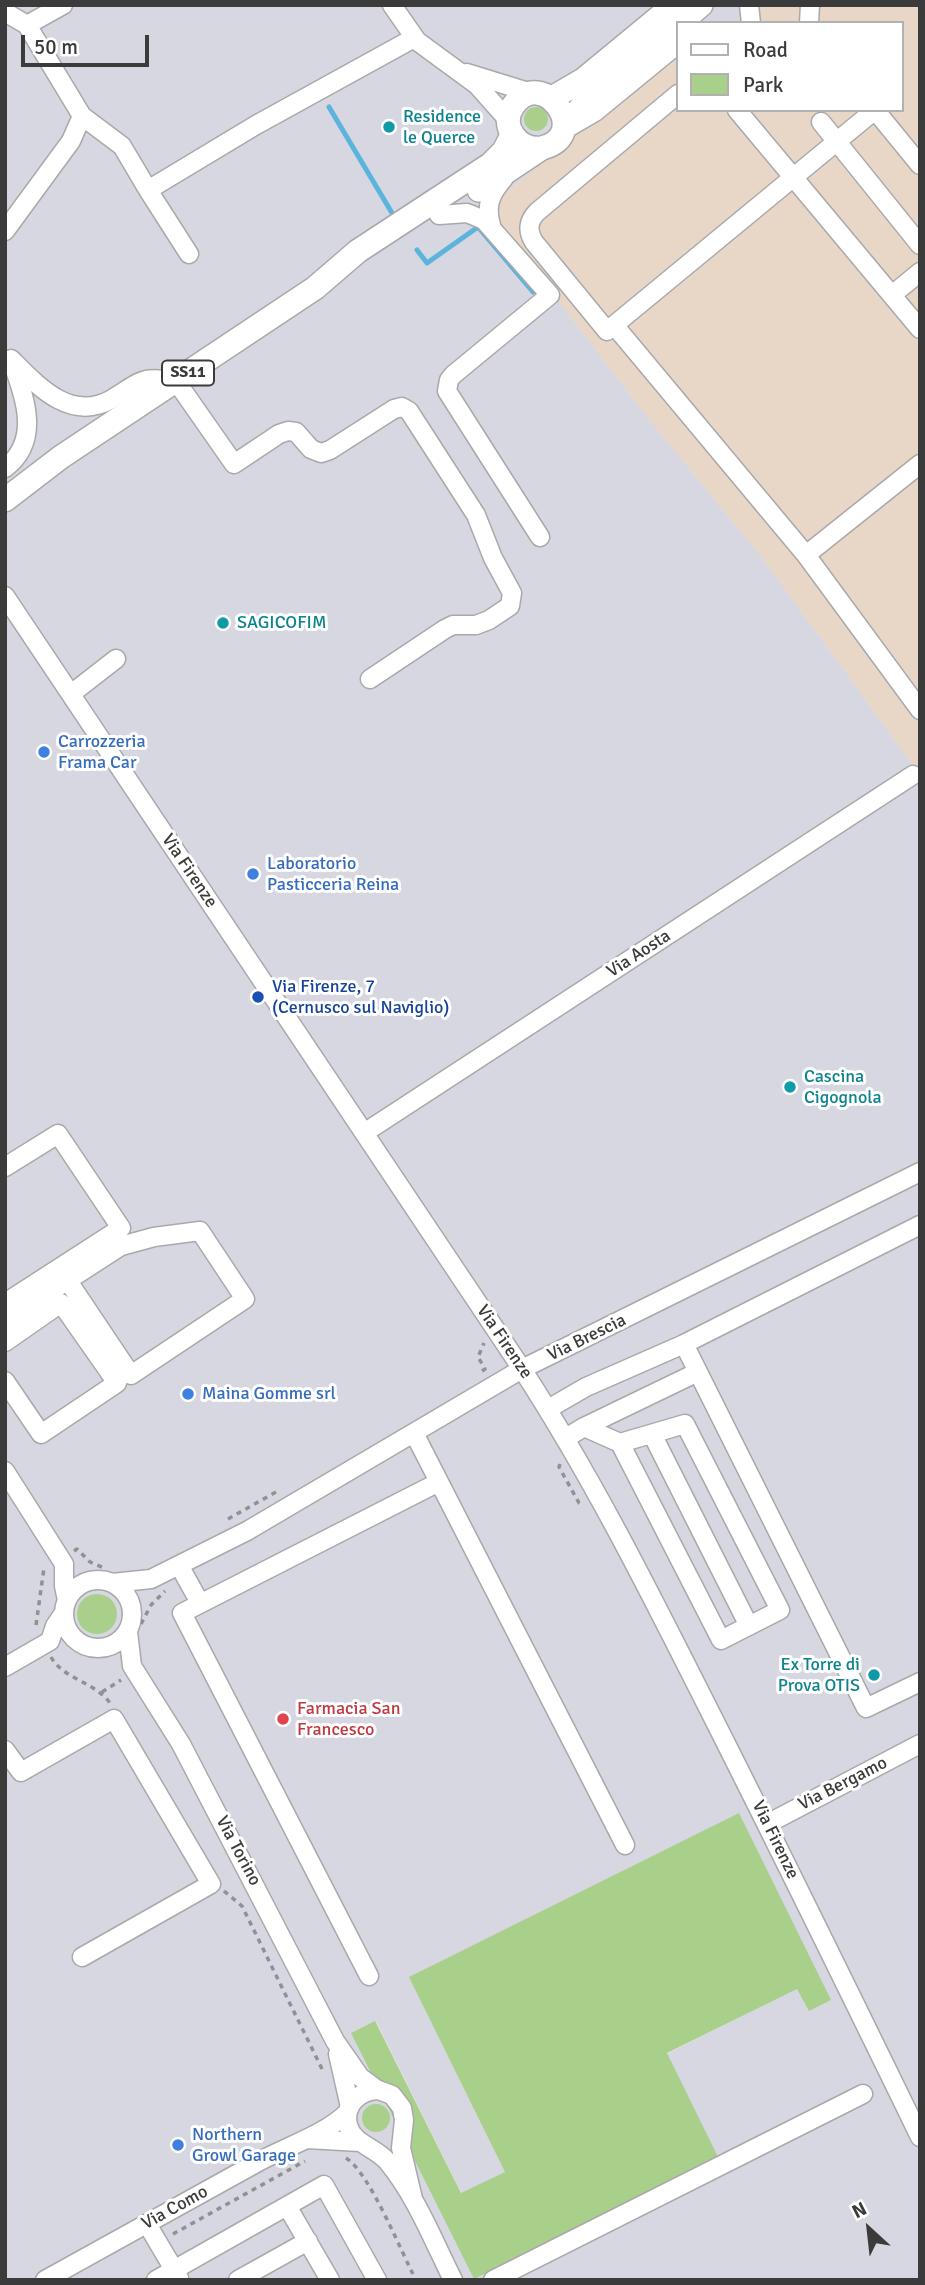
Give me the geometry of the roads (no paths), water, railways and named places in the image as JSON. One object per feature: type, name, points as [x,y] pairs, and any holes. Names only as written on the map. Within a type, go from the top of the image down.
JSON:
[{"type":"main road","name":"SS11","points":[[5,500],[61,457],[314,288],[358,251],[491,164],[504,151],[512,109],[516,102],[523,97],[543,96],[583,80],[674,5]]},
{"type":"main road","name":"SS11","points":[[681,21],[701,5]]},
{"type":"main road","name":"SS11","points":[[314,288],[366,263],[554,142],[591,96],[676,25]]},
{"type":"main road","points":[[543,96],[563,113],[563,129]]},
{"type":"main road","points":[[510,128],[525,147],[542,149]]},
{"type":"main road","name":"SS11","points":[[5,485],[61,457]]},
{"type":"street","points":[[27,25],[63,5]]},
{"type":"street","points":[[392,5],[414,38],[477,85],[510,128]]},
{"type":"street","points":[[5,12],[27,25],[82,116],[122,146],[190,254]]},
{"type":"street","points":[[148,190],[256,125],[414,38]]},
{"type":"street","points":[[563,129],[595,111],[676,46]]},
{"type":"street","points":[[451,66],[492,82],[543,96]]},
{"type":"street","points":[[676,96],[537,212],[530,221],[529,233],[534,242],[607,331],[873,112]]},
{"type":"street","points":[[739,112],[920,329]]},
{"type":"street","points":[[877,112],[920,165]]},
{"type":"street","points":[[5,230],[71,141],[82,116]]},
{"type":"street","points":[[821,122],[920,245]]},
{"type":"street","points":[[491,225],[487,208],[490,197],[510,170]]},
{"type":"street","points":[[439,215],[467,213],[491,225],[551,295],[453,375],[447,390],[540,537]]},
{"type":"street","points":[[892,295],[920,272]]},
{"type":"street","points":[[614,325],[806,555],[920,709]]},
{"type":"street","points":[[8,354],[52,397],[83,406],[106,401],[145,379],[176,381],[234,464],[288,430],[300,434],[312,449],[321,453],[394,409],[407,409],[476,515],[513,598],[510,606],[483,623],[453,625],[370,679]]},
{"type":"street","points":[[5,468],[19,455],[27,427],[26,401],[8,354]]},
{"type":"street","points":[[806,555],[920,464]]},
{"type":"street","points":[[5,512],[29,483]]},
{"type":"street","name":"Via Firenze","points":[[5,596],[566,1438],[648,1590],[918,2130]]},
{"type":"street","points":[[71,694],[116,659]]},
{"type":"street","name":"Via Aosta","points":[[364,1133],[914,775]]},
{"type":"street","points":[[5,1167],[58,1134],[121,1228],[8,1301],[5,1300]]},
{"type":"street","name":"Via Brescia","points":[[105,1577],[151,1579],[247,1531],[522,1369],[920,1172]]},
{"type":"street","points":[[548,1409],[586,1387],[684,1344],[920,1225]]},
{"type":"street","points":[[5,1321],[121,1246],[154,1237],[200,1231],[244,1298],[131,1375],[68,1281]]},
{"type":"street","points":[[5,1342],[61,1303],[117,1383],[41,1434],[5,1381]]},
{"type":"street","points":[[684,1344],[866,1708],[920,1682]]},
{"type":"street","points":[[566,1438],[698,1372]]},
{"type":"street","points":[[584,1427],[620,1443],[721,1640],[780,1610],[685,1424],[620,1443]]},
{"type":"street","points":[[414,1433],[625,1845]]},
{"type":"street","points":[[652,1434],[749,1626]]},
{"type":"street","points":[[5,1471],[62,1561],[66,1628],[81,1645]]},
{"type":"street","points":[[369,1976],[182,1612],[439,1482]]},
{"type":"street","points":[[62,1561],[105,1577],[124,1592],[132,1612]]},
{"type":"street","points":[[179,1565],[200,1603]]},
{"type":"street","points":[[5,1668],[47,1643],[65,1607],[81,1584],[105,1577]]},
{"type":"street","points":[[132,1612],[151,1579]]},
{"type":"street","name":"Via Torino","points":[[132,1612],[128,1632],[132,1667],[181,1744],[335,2041],[358,2074],[400,2104],[404,2116],[402,2152],[413,2199]]},
{"type":"street","points":[[100,1649],[116,1644],[128,1632]]},
{"type":"street","points":[[47,1643],[81,1645]]},
{"type":"street","name":"Via Torino","points":[[81,1645],[100,1649],[132,1667]]},
{"type":"street","points":[[5,1749],[20,1772],[114,1720],[211,1884],[82,1957]]},
{"type":"street","name":"Via Bergamo","points":[[767,1824],[920,1744]]},
{"type":"street","name":"Via Torino","points":[[335,2041],[349,2109],[349,2128],[363,2144],[386,2161],[413,2199],[453,2280]]},
{"type":"street","points":[[349,2109],[354,2100],[363,2093],[379,2090]]},
{"type":"street","points":[[493,2280],[863,2094]]},
{"type":"street","name":"Via Como","points":[[45,2280],[268,2157],[307,2139],[333,2124],[349,2109]]},
{"type":"street","points":[[363,2144],[380,2147],[396,2139],[403,2129]]},
{"type":"street","name":"Via Como","points":[[307,2139],[363,2144]]},
{"type":"street","points":[[156,2280],[177,2275],[324,2185],[377,2280]]},
{"type":"street","points":[[287,2206],[330,2280]]},
{"type":"street","points":[[147,2224],[177,2275]]},
{"type":"street","points":[[238,2280],[307,2241]]},
{"type":"waterway","points":[[329,107],[392,213]]},
{"type":"waterway","points":[[417,250],[427,263],[478,227],[533,292]]},
{"type":"place","name":"Residence le Querce","points":[[389,127]]},
{"type":"place","name":"SAGICOFIM","points":[[223,623]]},
{"type":"place","name":"Carrozzeria Frama Car","points":[[44,752]]},
{"type":"place","name":"Laboratorio Pasticceria Reina","points":[[253,874]]},
{"type":"place","name":"Via Firenze, 7 (Cernusco sul Naviglio)","points":[[258,997]]},
{"type":"place","name":"Cascina Cigognola","points":[[790,1087]]},
{"type":"place","name":"Maina Gomme srl","points":[[188,1394]]},
{"type":"place","name":"Ex Torre di Prova OTIS","points":[[874,1675]]},
{"type":"place","name":"Farmacia San Francesco","points":[[283,1719]]},
{"type":"place","name":"Northern Growl Garage","points":[[178,2145]]}]
